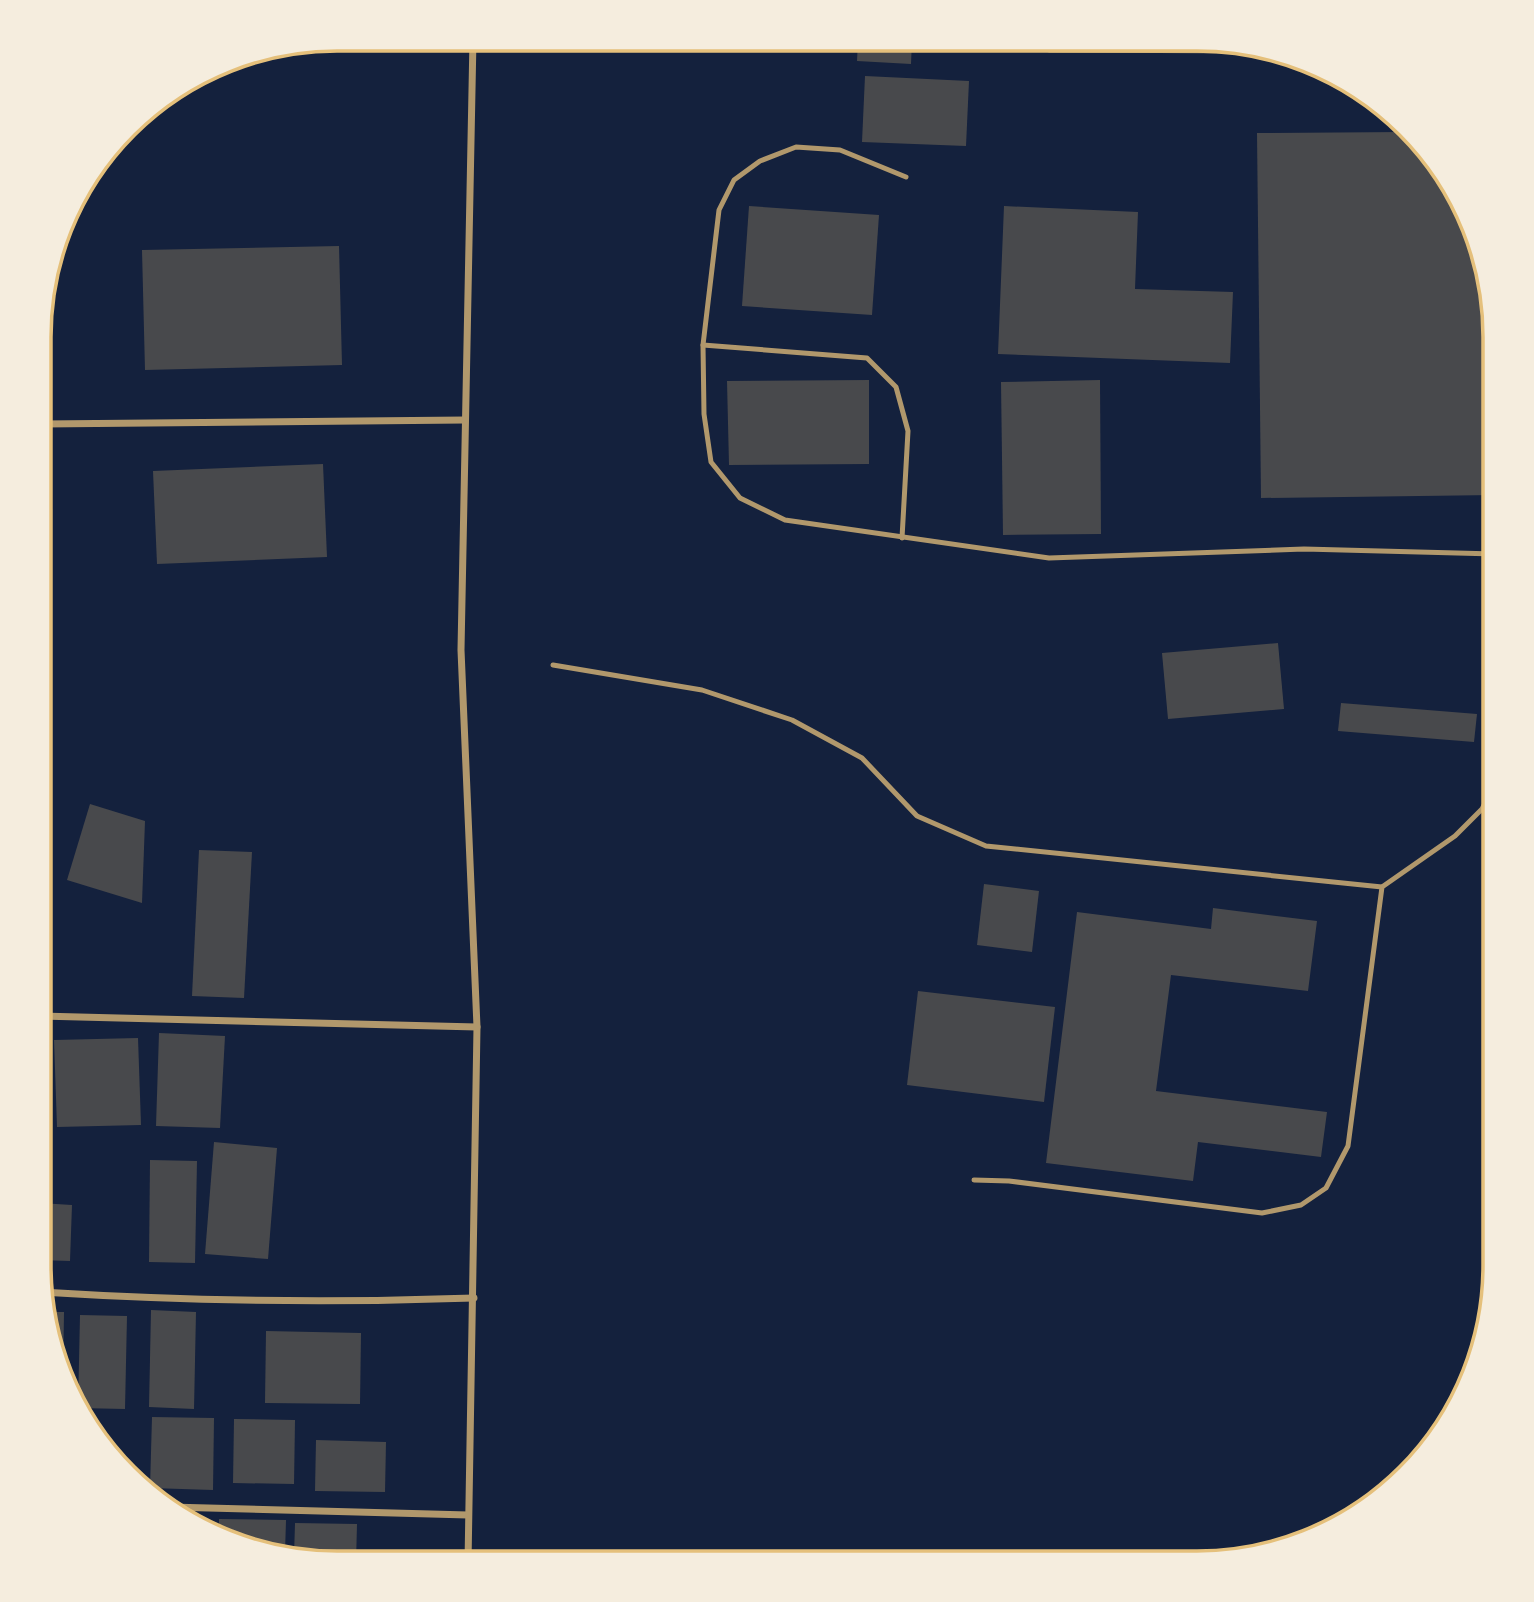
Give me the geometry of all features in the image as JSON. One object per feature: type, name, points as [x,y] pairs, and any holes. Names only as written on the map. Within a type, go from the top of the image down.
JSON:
[{"type":"street","points":[[468,1551],[477,1027],[461,650],[473,51]]},
{"type":"street","points":[[51,424],[465,420]]},
{"type":"street","points":[[51,1016],[477,1027]]},
{"type":"street","points":[[52,1293],[364,1302],[474,1298]]},
{"type":"street","points":[[185,1507],[468,1515]]},
{"type":"lane","points":[[906,177],[839,150],[796,147],[760,161],[734,180],[719,210],[703,345],[704,414],[710,462],[740,498],[785,520],[1049,558],[1304,549],[1483,554]]},
{"type":"lane","points":[[703,345],[867,358],[896,387],[908,431],[902,538]]},
{"type":"lane","points":[[553,665],[702,690],[792,720],[862,758],[917,817],[986,846],[1382,887],[1455,836],[1483,807]]},
{"type":"lane","points":[[974,1180],[1009,1181],[1262,1213],[1301,1205],[1326,1188],[1349,1146],[1382,887]]},
{"type":"building","points":[[857,51],[912,51],[911,64],[857,61]]},
{"type":"building","points":[[865,76],[969,81],[966,146],[862,142]]},
{"type":"building","points":[[1396,132],[1424,163],[1445,194],[1468,245],[1481,300],[1483,495],[1261,498],[1257,133]]},
{"type":"building","points":[[749,206],[879,215],[872,315],[742,306]]},
{"type":"building","points":[[1004,206],[1138,212],[1135,289],[1233,292],[1230,363],[998,354]]},
{"type":"building","points":[[339,246],[342,365],[145,370],[142,250]]},
{"type":"building","points":[[869,380],[869,464],[729,465],[727,381]]},
{"type":"building","points":[[1100,380],[1101,534],[1003,535],[1001,382]]},
{"type":"building","points":[[323,464],[327,557],[157,564],[153,471]]},
{"type":"building","points":[[1278,643],[1284,709],[1168,719],[1162,653]]},
{"type":"building","points":[[1341,703],[1477,714],[1474,742],[1338,731]]},
{"type":"building","points":[[90,804],[145,821],[142,903],[67,880]]},
{"type":"building","points":[[199,850],[252,852],[244,998],[192,996]]},
{"type":"building","points":[[984,884],[1039,891],[1032,952],[977,945]]},
{"type":"building","points":[[1213,908],[1317,921],[1308,991],[1171,975],[1156,1091],[1327,1112],[1321,1157],[1198,1142],[1193,1181],[1046,1163],[1077,912],[1211,929]]},
{"type":"building","points":[[918,991],[1055,1007],[1044,1102],[907,1085]]},
{"type":"building","points":[[159,1033],[225,1036],[220,1128],[156,1126]]},
{"type":"building","points":[[138,1038],[141,1125],[57,1127],[54,1040]]},
{"type":"building","points":[[214,1142],[277,1148],[268,1259],[205,1254]]},
{"type":"building","points":[[150,1160],[197,1161],[195,1263],[149,1262]]},
{"type":"building","points":[[51,1204],[72,1205],[70,1261],[51,1260]]},
{"type":"building","points":[[151,1310],[196,1312],[194,1409],[149,1407]]},
{"type":"building","points":[[55,1312],[64,1312],[63,1348]]},
{"type":"building","points":[[80,1315],[127,1316],[125,1409],[89,1408],[78,1387]]},
{"type":"building","points":[[266,1331],[361,1333],[360,1404],[265,1403]]},
{"type":"building","points":[[152,1417],[214,1418],[213,1490],[158,1488],[150,1482]]},
{"type":"building","points":[[234,1419],[295,1420],[294,1484],[233,1483]]},
{"type":"building","points":[[316,1440],[386,1442],[385,1492],[315,1491]]},
{"type":"building","points":[[219,1519],[286,1520],[285,1547],[245,1536],[219,1525]]},
{"type":"building","points":[[295,1523],[357,1524],[356,1551],[294,1548]]}]
